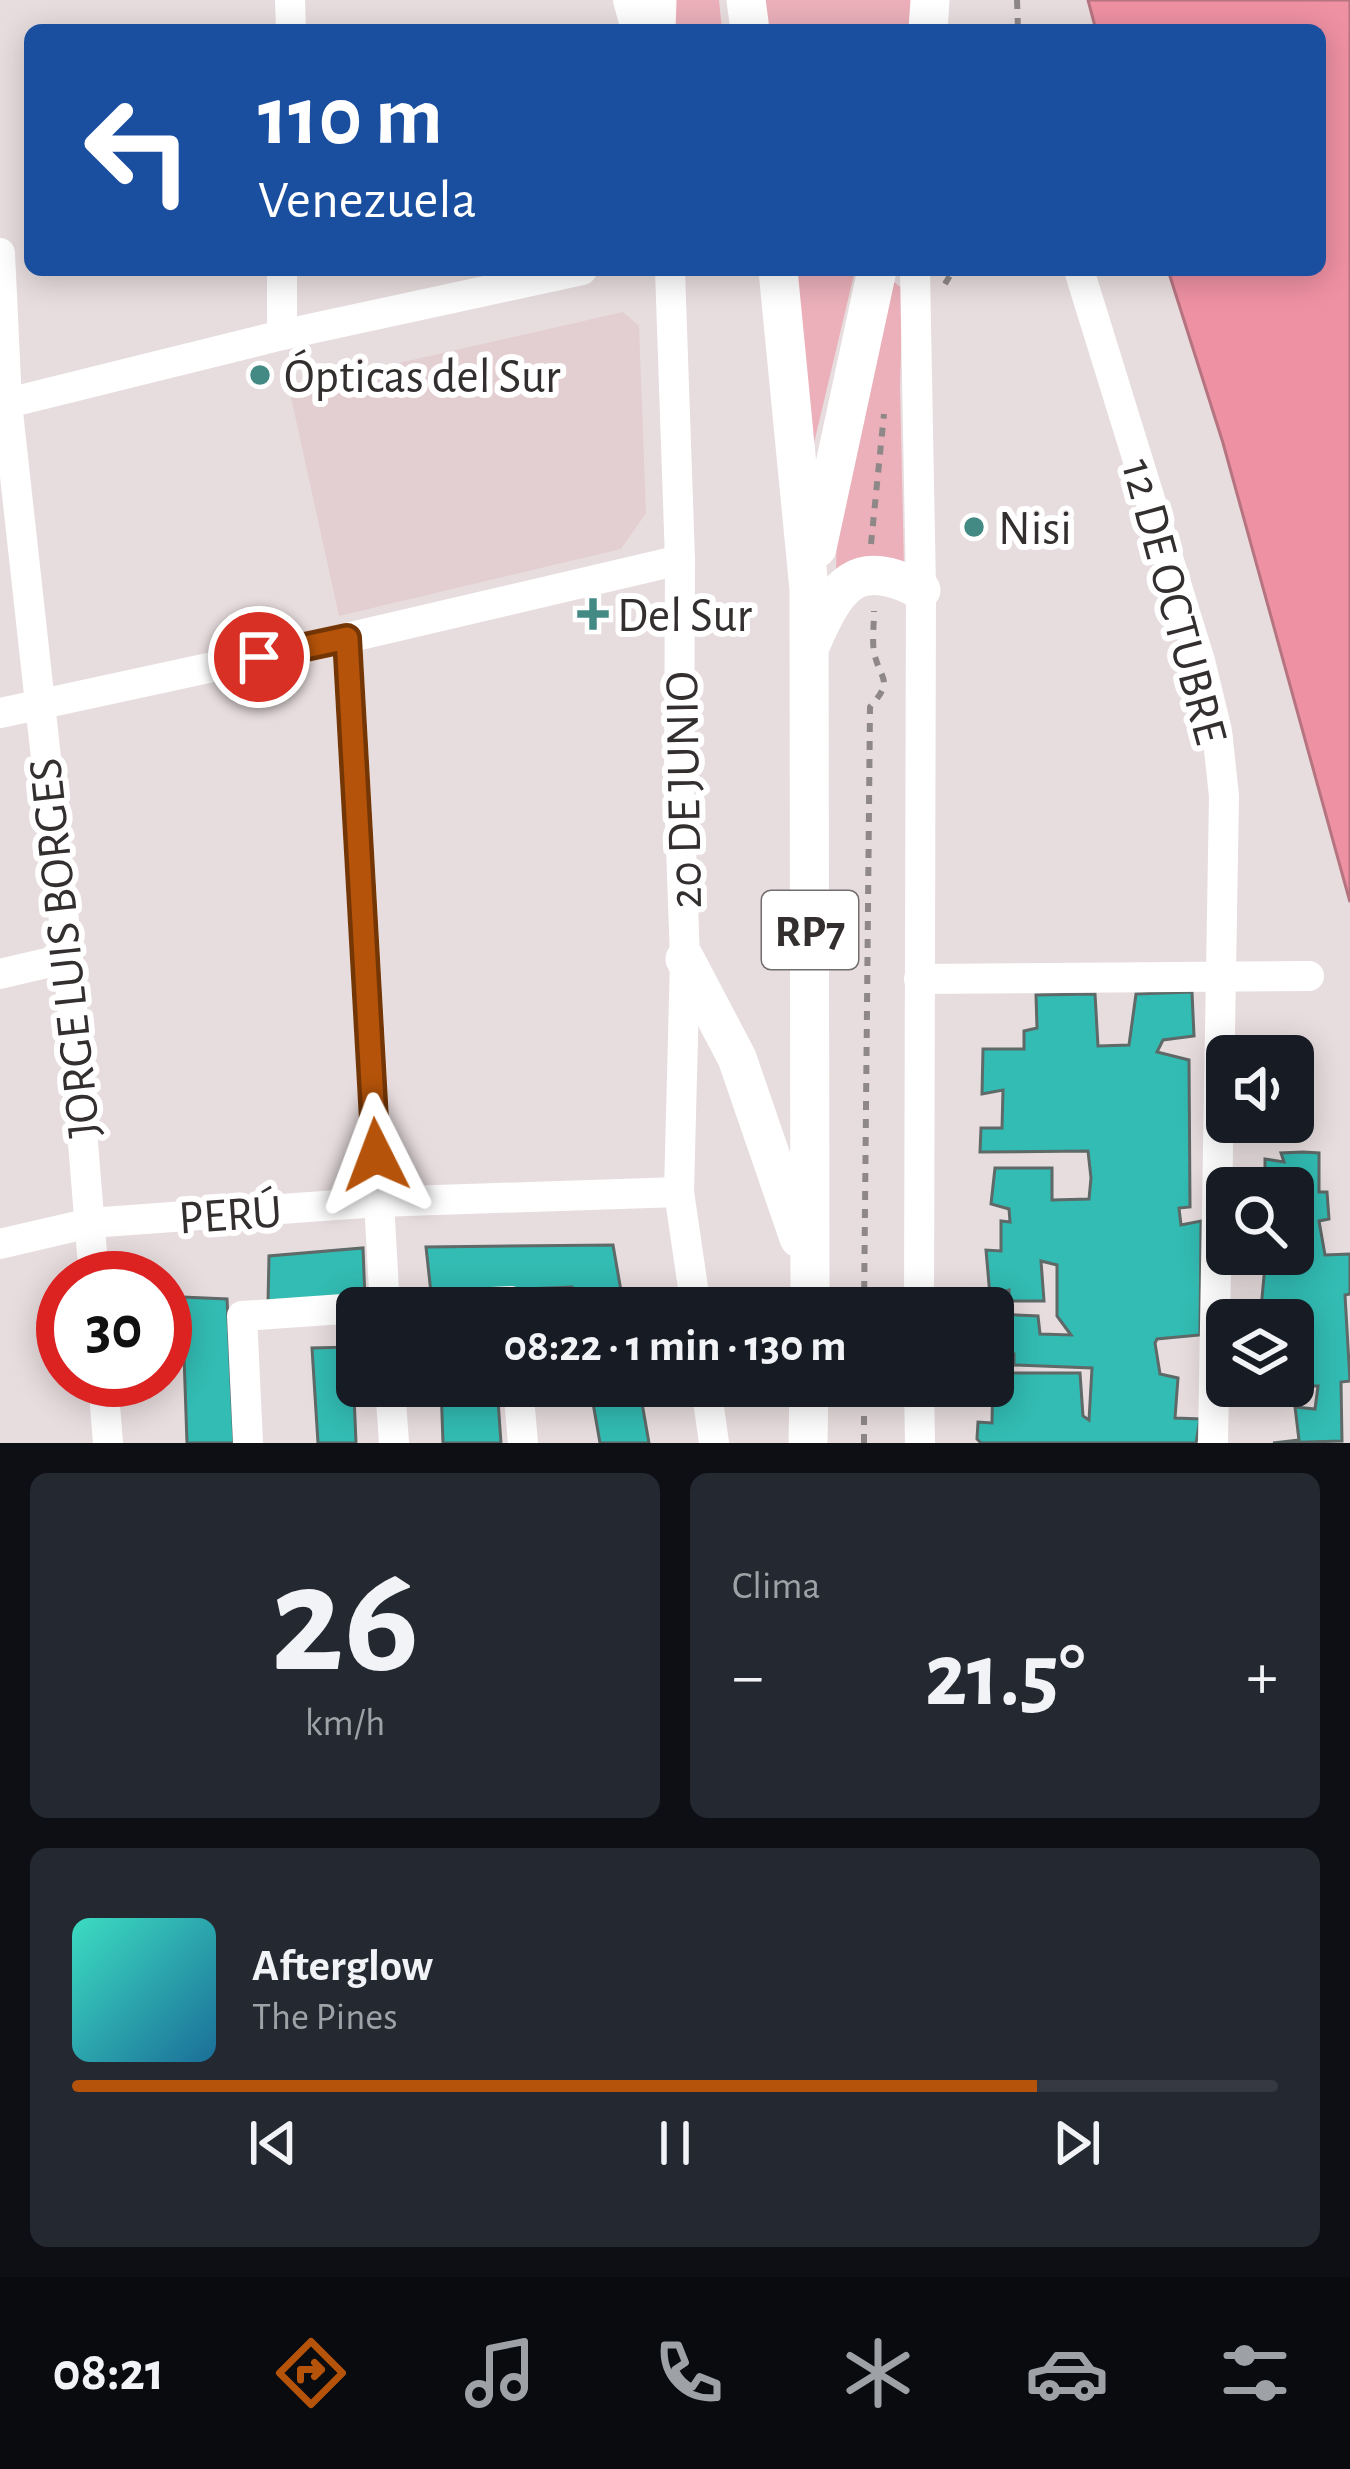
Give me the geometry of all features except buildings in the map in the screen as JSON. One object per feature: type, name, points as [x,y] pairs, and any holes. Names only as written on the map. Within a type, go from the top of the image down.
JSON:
[{"type":"main road","name":"RP7","points":[[779,276],[809,589],[810,1287]]},
{"type":"main road","name":"RP7","points":[[809,589],[876,276]]},
{"type":"main road","points":[[809,649],[823,618],[854,578],[872,572],[899,578],[921,590]]},
{"type":"main road","points":[[685,959],[737,1058],[809,1287]]},
{"type":"main road","points":[[808,1443],[809,1407]]},
{"type":"street","name":"JORGE LUIS BORGES","points":[[0,254],[3,404],[68,958],[92,1251]]},
{"type":"street","points":[[282,276],[282,335]]},
{"type":"street","points":[[3,404],[282,335],[554,276]]},
{"type":"street","name":"20 DE JUNIO","points":[[670,276],[680,560],[679,790],[685,959],[679,1192],[693,1287]]},
{"type":"street","name":"12 DE OCTUBRE","points":[[1081,276],[1217,730],[1224,796],[1213,1443]]},
{"type":"street","points":[[915,284],[921,590],[920,1287]]},
{"type":"street","points":[[0,713],[680,560]]},
{"type":"street","points":[[347,638],[384,1287]]},
{"type":"street","points":[[0,974],[68,958]]},
{"type":"street","points":[[919,979],[1310,976]]},
{"type":"street","name":"PERÚ","points":[[0,1244],[90,1223],[378,1202],[679,1192]]},
{"type":"street","points":[[248,1443],[242,1316],[336,1310]]},
{"type":"street","points":[[105,1407],[107,1443]]},
{"type":"street","points":[[392,1407],[394,1443]]},
{"type":"street","points":[[520,1407],[523,1443]]},
{"type":"street","points":[[709,1407],[714,1443]]},
{"type":"street","points":[[920,1407],[920,1443]]},
{"type":"path","points":[[915,284],[948,283],[951,276]]},
{"type":"path","points":[[864,1287],[871,707],[884,691],[884,676],[874,652],[870,553],[886,396]]},
{"type":"path","points":[[864,1407],[864,1443]]},
{"type":"shaded area","points":[[672,0],[719,0],[721,24],[673,24]]},
{"type":"shaded area","points":[[757,0],[912,0],[909,24],[760,24]]},
{"type":"shaded area","points":[[1088,0],[1350,0],[1350,902],[1223,443],[1170,276],[1326,276],[1326,24],[1094,24]]},
{"type":"shaded area","points":[[790,276],[854,276],[805,481]]},
{"type":"shaded area","points":[[894,282],[903,289],[904,567],[836,573],[837,519]]},
{"type":"shaded area","points":[[623,312],[639,326],[646,513],[621,549],[339,616],[289,388]]},
{"type":"place","name":"Ópticas del Sur","points":[[260,375]]},
{"type":"place","name":"Nisi","points":[[974,527]]},
{"type":"place","name":"Del Sur","points":[[593,614]]},
{"type":"route","points":[[259,657],[347,638],[376,1155]]}]
